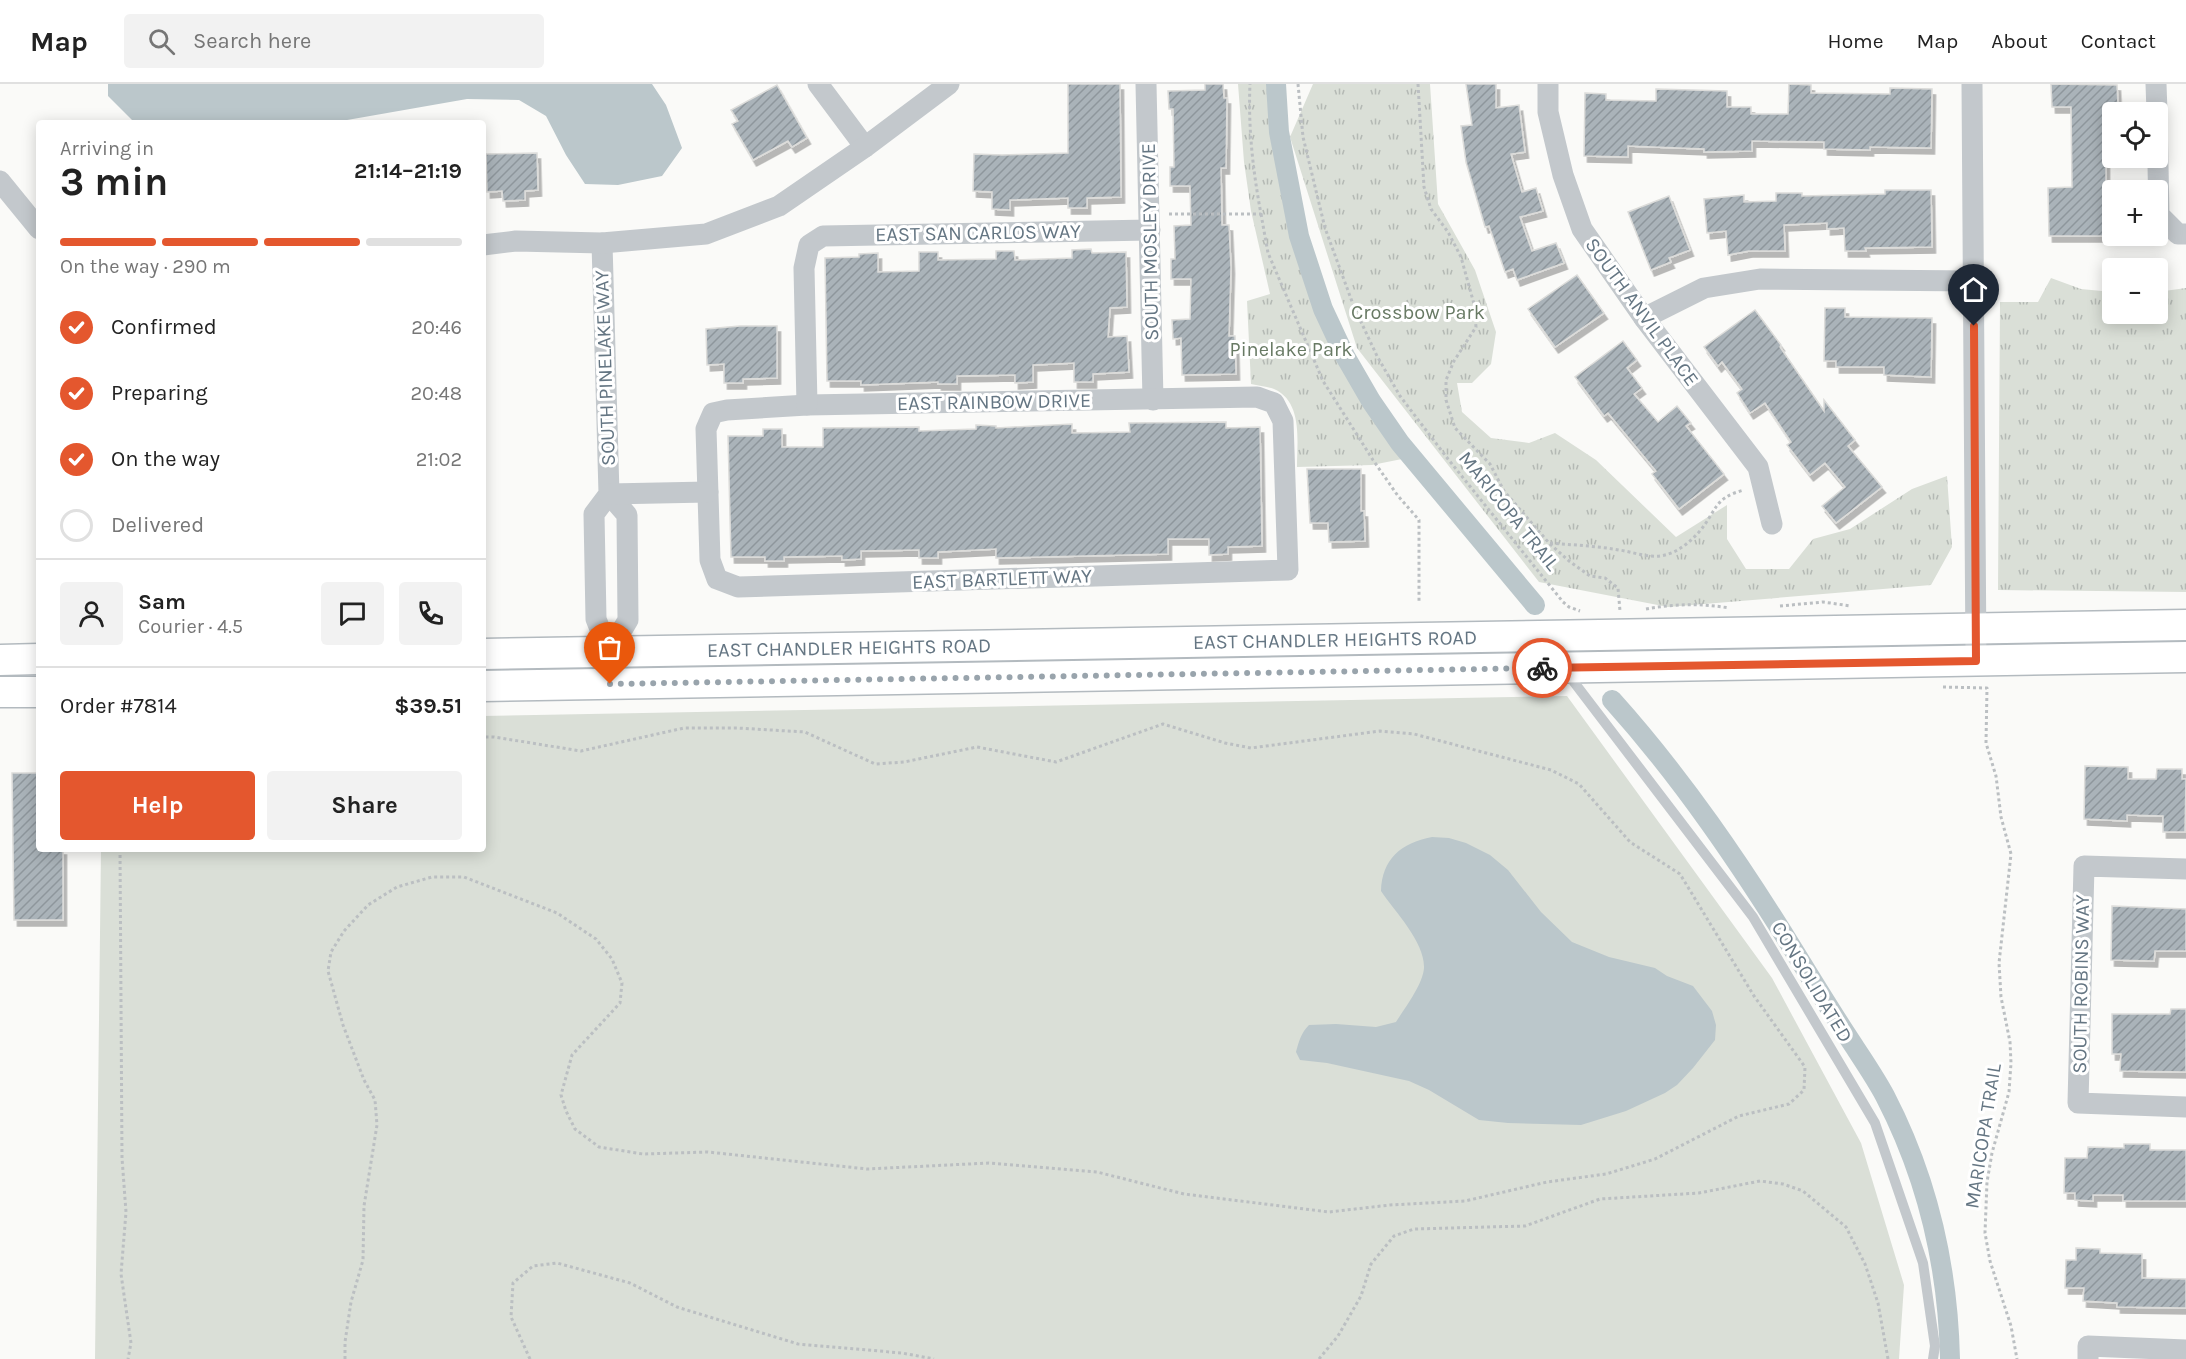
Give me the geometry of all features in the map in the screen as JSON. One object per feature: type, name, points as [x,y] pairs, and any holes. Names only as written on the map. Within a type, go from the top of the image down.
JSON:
[{"type":"main road","name":"EAST CHANDLER HEIGHTS ROAD","points":[[486,654],[1537,636],[1596,620],[1679,633],[2186,625]]},
{"type":"main road","points":[[1596,620],[1614,667]]},
{"type":"main road","points":[[1679,633],[1680,665]]},
{"type":"main road","points":[[1537,636],[1564,668]]},
{"type":"main road","name":"EAST CHANDLER HEIGHTS ROAD","points":[[486,686],[2186,657]]},
{"type":"main road","points":[[0,660],[36,659]]},
{"type":"main road","points":[[0,692],[36,692]]},
{"type":"street","points":[[818,84],[865,147]]},
{"type":"street","points":[[486,245],[516,241],[602,243],[706,234],[779,206],[865,147],[949,84]]},
{"type":"street","name":"SOUTH MOSLEY DRIVE","points":[[1146,84],[1153,400]]},
{"type":"street","name":"SOUTH ANVIL PLACE","points":[[1548,84],[1548,112],[1563,175],[1582,229],[1644,318],[1758,467],[1772,524]]},
{"type":"street","points":[[1972,84],[1976,661]]},
{"type":"street","points":[[2156,84],[2157,102]]},
{"type":"street","points":[[2158,168],[2159,215],[2182,234]]},
{"type":"street","points":[[0,181],[36,225]]},
{"type":"street","name":"EAST SAN CARLOS WAY","points":[[807,405],[804,268],[808,245],[823,236],[1150,222]]},
{"type":"street","name":"SOUTH PINELAKE WAY","points":[[602,243],[609,494],[594,514],[596,618],[609,652],[610,684]]},
{"type":"street","points":[[1644,318],[1704,288],[1760,279],[1974,281]]},
{"type":"street","name":"EAST RAINBOW DRIVE","points":[[708,492],[706,429],[713,413],[727,410],[807,405],[1257,397],[1275,403],[1283,421],[1288,570]]},
{"type":"street","points":[[609,494],[708,492]]},
{"type":"street","name":"EAST BARTLETT WAY","points":[[708,492],[710,560],[717,579],[738,587],[1288,570]]},
{"type":"street","name":"SOUTH PINELAKE WAY","points":[[609,494],[627,514],[628,620],[609,652]]},
{"type":"street","name":"SOUTH ROBINS WAY","points":[[2186,869],[2084,866],[2078,1102],[2186,1107]]},
{"type":"street","points":[[2088,1352],[2186,1350]]},
{"type":"lane","name":"CONSOLIDATED","points":[[1564,668],[1753,917],[1875,1123],[1923,1263],[1935,1346],[1933,1359]]},
{"type":"path","points":[[1250,84],[1248,112],[1253,171],[1269,253],[1323,381],[1373,460],[1398,496],[1419,520],[1419,601]]},
{"type":"path","name":"MARICOPA TRAIL","points":[[1298,84],[1303,137],[1325,228],[1354,307],[1377,356],[1406,405],[1569,607],[1596,620],[1620,613],[1618,588],[1605,578],[1590,576],[1549,543]]},
{"type":"path","points":[[1418,84],[1424,187],[1431,209],[1448,232],[1461,257],[1474,304],[1476,327],[1449,371],[1446,380],[1446,400],[1455,428],[1490,464],[1504,491],[1549,543],[1620,550],[1646,556],[1665,555],[1684,546],[1699,532],[1720,500],[1731,493],[1763,485]]},
{"type":"path","points":[[1150,222],[1261,214]]},
{"type":"path","points":[[1776,607],[1823,602],[1853,606]]},
{"type":"path","points":[[1642,609],[1670,605],[1716,605],[1735,609]]},
{"type":"path","name":"MARICOPA TRAIL","points":[[1938,687],[1987,688],[1986,743],[1996,776],[2001,817],[2010,848],[2008,889],[1999,963],[2001,997],[2010,1042],[2010,1080],[1987,1182],[1985,1233],[1990,1261],[2011,1326],[2017,1359]]},
{"type":"path","points":[[345,1359],[351,1302],[363,1260],[364,1206],[377,1125],[375,1100],[364,1080],[343,1025],[328,971],[331,952],[344,931],[368,905],[396,887],[432,877],[464,877],[557,913],[596,939],[612,959],[621,983],[620,1003],[572,1055],[561,1095],[575,1129],[599,1146],[643,1154],[708,1152],[867,1169],[1000,1164],[1097,1172],[1184,1194],[1329,1212],[1390,1205],[1465,1201],[1547,1182],[1606,1174],[1655,1159],[1739,1116],[1789,1104],[1804,1090],[1805,1067],[1754,996],[1680,874],[1630,842],[1579,784],[1551,770],[1414,734],[1380,731],[1251,748],[1163,724],[1056,762],[977,747],[904,762],[875,764],[805,732],[737,728],[684,728],[580,751],[486,737]]},
{"type":"path","points":[[120,852],[122,1158],[126,1212],[121,1274],[131,1343],[128,1359]]},
{"type":"path","points":[[1319,1359],[1338,1336],[1361,1296],[1371,1264],[1394,1236],[1414,1229],[1525,1226],[1600,1199],[1700,1193],[1760,1181],[1783,1184],[1803,1191],[1846,1227],[1865,1264],[1878,1303],[1888,1359]]},
{"type":"path","points":[[530,1359],[511,1317],[513,1283],[533,1266],[557,1263],[630,1284],[677,1307],[798,1344],[902,1353],[934,1359]]},
{"type":"green space","name":"Pinelake Park","points":[[1238,84],[1271,84],[1271,104],[1278,159],[1303,263],[1335,342],[1376,418],[1407,458],[1372,465],[1297,467],[1296,423],[1290,403],[1274,389],[1251,384],[1247,301],[1270,294],[1251,211],[1244,162]]},
{"type":"green space","name":"Crossbow Park","points":[[1313,84],[1430,84],[1438,204],[1475,270],[1496,332],[1491,364],[1472,383],[1457,383],[1462,412],[1491,438],[1529,443],[1555,433],[1596,460],[1676,537],[1727,505],[1727,539],[1746,569],[1789,569],[1813,539],[1850,529],[1912,489],[1947,476],[1952,547],[1931,585],[1668,607],[1539,582],[1357,348],[1290,137]]},
{"type":"green space","points":[[2051,278],[2081,289],[2102,291],[2102,324],[2168,324],[2168,290],[2186,288],[2186,592],[1998,590],[2000,302],[2038,302]]},
{"type":"green space","points":[[1567,696],[1772,978],[1861,1143],[1904,1285],[1899,1359],[95,1359],[101,852],[486,852],[486,716]]},
{"type":"shaded area","points":[[108,84],[652,84],[666,105],[682,148],[662,176],[618,185],[585,184],[566,155],[546,116],[519,100],[467,99],[347,120],[132,120],[108,96]]},
{"type":"shaded area","points":[[1432,837],[1449,838],[1466,843],[1490,855],[1508,870],[1541,912],[1572,942],[1609,957],[1655,968],[1667,976],[1693,986],[1712,1011],[1716,1025],[1715,1040],[1677,1085],[1626,1111],[1581,1125],[1508,1123],[1479,1120],[1429,1090],[1409,1081],[1327,1063],[1300,1060],[1296,1052],[1302,1034],[1309,1025],[1336,1024],[1376,1027],[1396,1022],[1413,996],[1423,974],[1423,958],[1415,938],[1381,891],[1382,880],[1389,861],[1395,854],[1411,843]]},
{"type":"building","points":[[1068,84],[1120,84],[1121,197],[1087,198],[1087,208],[1068,208],[1068,198],[1010,200],[1010,210],[992,209],[992,192],[973,191],[974,154],[1068,153]]},
{"type":"building","points":[[1205,84],[1223,84],[1224,98],[1227,98],[1226,168],[1221,168],[1222,225],[1229,225],[1231,268],[1229,336],[1235,336],[1236,374],[1182,375],[1181,338],[1173,339],[1172,320],[1190,319],[1191,279],[1171,279],[1171,259],[1175,259],[1174,226],[1191,225],[1190,186],[1170,186],[1170,167],[1174,167],[1173,109],[1169,109],[1168,91],[1205,90]]},
{"type":"building","points":[[1466,84],[1496,84],[1496,108],[1519,105],[1525,152],[1511,154],[1522,192],[1536,188],[1543,211],[1520,217],[1532,251],[1556,243],[1564,263],[1517,280],[1513,269],[1505,272],[1489,226],[1485,227],[1466,162],[1461,126],[1472,125]]},
{"type":"building","points":[[1789,84],[1811,85],[1811,93],[1890,94],[1890,88],[1932,89],[1931,148],[1824,149],[1824,142],[1752,141],[1752,151],[1704,152],[1704,149],[1628,146],[1628,157],[1584,156],[1585,93],[1606,94],[1606,100],[1656,101],[1656,89],[1727,91],[1727,107],[1751,107],[1751,114],[1788,114]]},
{"type":"building","points":[[2051,84],[2117,85],[2118,102],[2102,102],[2102,168],[2106,168],[2106,180],[2102,180],[2102,236],[2049,236],[2048,188],[2072,187],[2071,107],[2052,107]]},
{"type":"building","points":[[777,85],[807,138],[792,147],[788,141],[753,160],[732,124],[738,121],[731,110]]},
{"type":"building","points":[[537,153],[538,190],[525,191],[525,200],[503,201],[502,191],[487,192],[486,154]]},
{"type":"building","points":[[1885,190],[1931,190],[1932,247],[1865,248],[1866,251],[1845,251],[1844,228],[1827,229],[1827,223],[1784,225],[1785,251],[1749,251],[1728,255],[1726,231],[1707,233],[1704,199],[1744,195],[1744,202],[1776,201],[1776,193],[1802,193],[1802,196],[1885,194]]},
{"type":"building","points":[[1669,196],[1690,250],[1669,258],[1671,262],[1651,270],[1628,212]]},
{"type":"building","points":[[1091,249],[1092,253],[1126,252],[1127,307],[1110,308],[1108,337],[1127,336],[1129,372],[1093,374],[1093,382],[1074,382],[1074,363],[1033,365],[1033,382],[1015,383],[1015,375],[957,376],[957,384],[938,384],[938,382],[861,385],[861,381],[827,381],[825,258],[859,257],[859,254],[878,253],[878,272],[919,271],[919,252],[938,252],[938,260],[996,259],[996,251],[1014,251],[1015,260],[1072,258],[1072,250]]},
{"type":"building","points":[[1577,275],[1604,313],[1555,347],[1528,309]]},
{"type":"building","points":[[1825,308],[1845,308],[1845,317],[1932,318],[1931,377],[1884,375],[1884,367],[1836,367],[1836,361],[1824,361]]},
{"type":"building","points":[[1755,310],[1824,411],[1824,400],[1855,440],[1848,446],[1882,487],[1836,523],[1822,506],[1845,487],[1825,463],[1810,475],[1787,445],[1791,442],[1765,403],[1750,413],[1737,393],[1742,389],[1722,362],[1718,366],[1704,347]]},
{"type":"building","points":[[777,326],[777,378],[743,379],[743,383],[724,383],[724,364],[707,365],[706,329]]},
{"type":"building","points":[[1623,341],[1637,360],[1627,368],[1642,388],[1634,394],[1658,422],[1677,406],[1691,423],[1686,426],[1724,474],[1679,509],[1652,474],[1656,471],[1608,413],[1604,416],[1575,377]]},
{"type":"building","points":[[1226,422],[1226,428],[1260,427],[1262,546],[1228,547],[1228,554],[1209,555],[1209,539],[1168,539],[1168,554],[996,558],[996,549],[938,552],[938,558],[919,558],[919,550],[861,551],[861,559],[842,560],[842,556],[784,557],[784,561],[765,561],[765,557],[731,557],[728,436],[763,436],[763,429],[782,429],[782,447],[823,447],[823,428],[919,427],[919,431],[976,429],[976,425],[996,426],[996,428],[1072,424],[1072,433],[1130,432],[1129,423]]},
{"type":"building","points":[[1307,469],[1361,469],[1361,511],[1364,511],[1365,541],[1329,542],[1328,523],[1310,523]]},
{"type":"building","points":[[2085,766],[2128,767],[2128,779],[2156,779],[2157,769],[2182,769],[2182,779],[2186,779],[2185,832],[2163,832],[2163,816],[2127,815],[2127,821],[2084,819]]},
{"type":"building","points":[[12,773],[36,773],[36,852],[63,852],[63,920],[14,920]]},
{"type":"building","points":[[2112,906],[2186,909],[2186,951],[2155,951],[2154,961],[2111,960]]},
{"type":"building","points":[[2171,1009],[2186,1009],[2186,1072],[2120,1071],[2121,1054],[2112,1054],[2112,1014],[2170,1014]]},
{"type":"building","points":[[2124,1144],[2150,1144],[2150,1150],[2186,1150],[2186,1201],[2123,1201],[2123,1195],[2093,1195],[2093,1201],[2075,1200],[2075,1193],[2064,1193],[2065,1158],[2087,1158],[2088,1147],[2124,1148]]},
{"type":"building","points":[[2076,1248],[2100,1249],[2100,1253],[2142,1254],[2142,1278],[2186,1279],[2186,1308],[2117,1307],[2117,1303],[2083,1301],[2084,1288],[2065,1288],[2066,1260],[2076,1260]]},
{"type":"waterway","points":[[1276,84],[1279,132],[1299,236],[1323,309],[1345,356],[1371,401],[1400,443],[1535,605]]},
{"type":"waterway","points":[[1612,700],[1663,760],[1732,855],[1885,1096],[1913,1159],[1933,1224],[1945,1291],[1950,1359]]},
{"type":"way so far","points":[[610,684],[1542,668]]},
{"type":"route","points":[[1542,668],[1976,661],[1974,326]]}]
